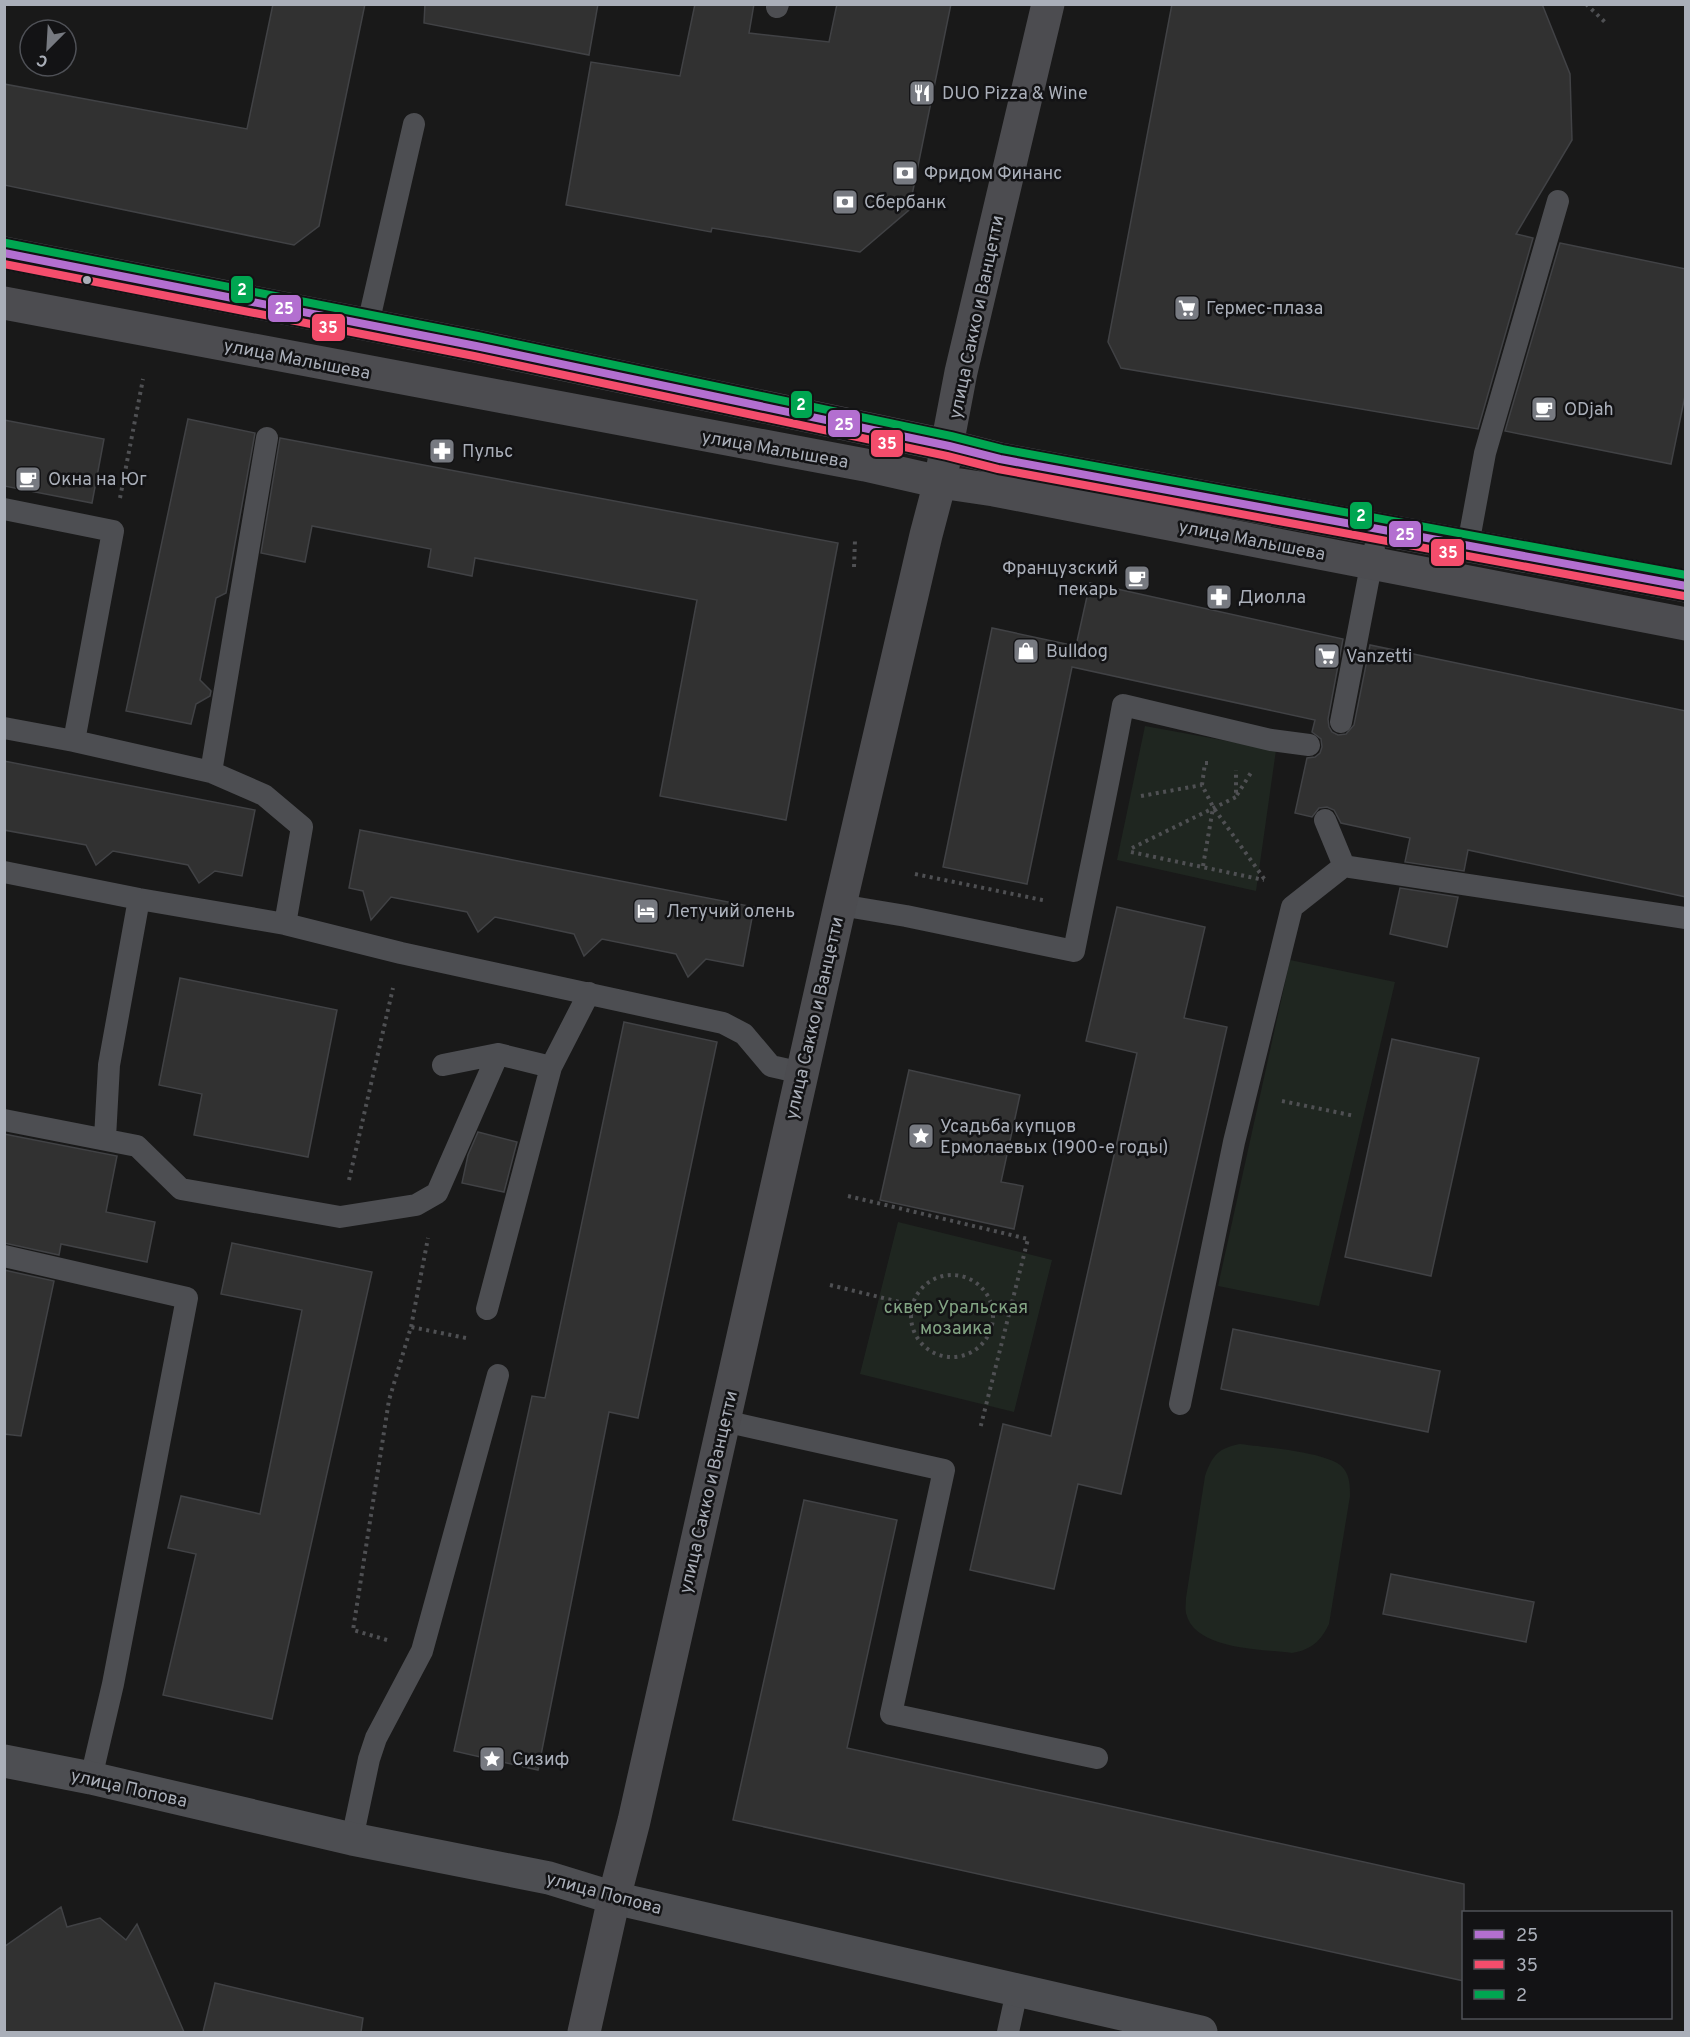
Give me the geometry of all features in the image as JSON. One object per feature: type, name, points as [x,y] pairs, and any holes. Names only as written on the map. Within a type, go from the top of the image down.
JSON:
[{"type":"main road","name":"улица Сакко и Ванцетти","points":[[584,2032],[634,1821],[840,905],[926,535],[949,446],[961,372],[1048,4]]},
{"type":"main road","name":"улица Малышева","points":[[4,253],[368,324],[949,446],[1000,459],[1686,586]]},
{"type":"main road","name":"улица Малышева","points":[[4,303],[818,458],[865,465],[940,482],[994,490],[1686,624]]},
{"type":"street","name":"улица Попова","points":[[4,1761],[91,1778],[352,1839],[549,1878],[614,1898],[1201,2032]]},
{"type":"lane","points":[[368,324],[414,124]]},
{"type":"lane","points":[[1468,545],[1485,453],[1558,201]]},
{"type":"lane","points":[[211,772],[267,438]]},
{"type":"lane","points":[[4,509],[113,531],[74,741]]},
{"type":"lane","points":[[1341,722],[1378,529]]},
{"type":"lane","points":[[840,905],[906,916],[1074,951],[1105,803],[1122,705],[1271,740],[1309,745]]},
{"type":"lane","points":[[4,728],[74,741],[211,772],[264,795],[302,827],[285,924]]},
{"type":"lane","points":[[1325,820],[1344,866]]},
{"type":"lane","points":[[1180,1404],[1234,1142],[1292,907],[1344,866],[1686,918]]},
{"type":"lane","points":[[4,872],[139,899],[285,924],[723,1023],[744,1034],[771,1066],[802,1073]]},
{"type":"lane","points":[[105,1138],[109,1065],[139,899]]},
{"type":"lane","points":[[487,1309],[551,1067],[589,993]]},
{"type":"lane","points":[[4,1120],[137,1146],[181,1189],[340,1217],[416,1204],[437,1193],[498,1054]]},
{"type":"lane","points":[[443,1065],[498,1054],[551,1067]]},
{"type":"lane","points":[[4,1256],[187,1298],[113,1684],[91,1778]]},
{"type":"lane","points":[[352,1839],[376,1737],[422,1651],[498,1375]]},
{"type":"lane","points":[[724,1421],[944,1470],[891,1714],[1097,1758]]},
{"type":"lane","points":[[1008,2032],[1017,1991]]},
{"type":"path","points":[[1586,4],[1607,24]]},
{"type":"path","points":[[113,531],[143,379]]},
{"type":"path","points":[[854,567],[855,540]]},
{"type":"path","points":[[1213,762],[1205,763],[1202,785],[1213,807],[1265,880],[1292,907]]},
{"type":"path","points":[[1229,764],[1236,767],[1236,797],[1126,851],[1265,880]]},
{"type":"path","points":[[1105,803],[1202,785]]},
{"type":"path","points":[[1203,866],[1213,807]]},
{"type":"path","points":[[915,874],[1083,908]]},
{"type":"path","points":[[340,1217],[401,952]]},
{"type":"path","points":[[1247,1093],[1354,1116]]},
{"type":"path","points":[[422,1651],[353,1630],[389,1400],[411,1327],[437,1193]]},
{"type":"path","points":[[848,1196],[1028,1239],[980,1429]]},
{"type":"path","points":[[942,1275],[959,1275],[975,1282],[987,1294],[993,1310],[992,1327],[983,1343],[970,1353],[953,1358],[936,1354],[922,1344],[912,1330],[910,1313],[912,1305],[915,1296],[926,1283],[942,1275]]},
{"type":"path","points":[[830,1285],[912,1305]]},
{"type":"path","points":[[411,1327],[474,1340]]},
{"type":"green space","points":[[1145,726],[1276,750],[1256,891],[1117,860]]},
{"type":"green space","points":[[1290,960],[1395,982],[1319,1306],[1218,1286]]},
{"type":"green space","name":"сквер Уральская мозаика","points":[[898,1222],[1052,1260],[1014,1412],[860,1374]]},
{"type":"green space","points":[[1240,1444],[1296,1451],[1326,1458],[1344,1469],[1349,1479],[1350,1496],[1329,1624],[1315,1644],[1299,1652],[1247,1648],[1215,1641],[1192,1625],[1186,1613],[1186,1598],[1205,1476],[1210,1463],[1217,1454],[1226,1448]]},
{"type":"building","points":[[273,4],[365,4],[319,226],[294,245],[4,185],[4,84],[247,129]]},
{"type":"building","points":[[425,4],[598,4],[589,55],[424,23]]},
{"type":"building","points":[[695,4],[754,4],[749,33],[829,42],[837,4],[951,4],[909,210],[860,252],[712,228],[711,232],[566,205],[591,62],[680,76]]},
{"type":"building","points":[[1172,4],[1542,4],[1570,74],[1572,140],[1516,234],[1533,238],[1478,429],[1121,368],[1108,342]]},
{"type":"building","points":[[1560,243],[1686,269],[1686,391],[1671,464],[1505,431]]},
{"type":"building","points":[[188,419],[255,433],[226,593],[216,598],[200,680],[211,691],[210,696],[196,704],[191,724],[126,711]]},
{"type":"building","points":[[4,420],[104,439],[92,503],[4,486]]},
{"type":"building","points":[[280,438],[838,543],[786,820],[660,796],[697,600],[475,558],[472,576],[428,567],[431,549],[312,526],[305,562],[261,553]]},
{"type":"building","points":[[1090,583],[1343,639],[1328,719],[1332,732],[1338,735],[1346,734],[1354,725],[1370,645],[1686,711],[1686,897],[1468,850],[1464,871],[1405,862],[1410,838],[1341,823],[1334,810],[1327,807],[1319,808],[1312,817],[1295,813],[1307,758],[1315,757],[1320,753],[1322,747],[1321,739],[1312,732],[1315,720],[1072,667],[1027,884],[943,867],[992,628],[1076,646]]},
{"type":"building","points":[[4,761],[255,810],[242,876],[215,871],[199,883],[188,865],[113,851],[96,865],[86,845],[4,830]]},
{"type":"building","points":[[360,830],[754,907],[743,966],[706,959],[688,977],[676,954],[602,939],[584,956],[574,934],[495,917],[478,932],[467,912],[391,897],[371,920],[363,891],[349,888]]},
{"type":"building","points":[[1400,888],[1458,897],[1447,947],[1390,934]]},
{"type":"building","points":[[1117,907],[1205,927],[1184,1018],[1227,1027],[1121,1494],[1078,1484],[1054,1589],[970,1570],[1003,1424],[1051,1436],[1137,1053],[1086,1041]]},
{"type":"building","points":[[180,978],[337,1010],[308,1157],[194,1135],[202,1094],[159,1085]]},
{"type":"building","points":[[624,1022],[717,1042],[638,1418],[609,1412],[538,1770],[454,1751],[532,1396],[545,1398]]},
{"type":"building","points":[[1392,1039],[1479,1058],[1431,1276],[1345,1257]]},
{"type":"building","points":[[909,1070],[1020,1095],[1001,1182],[1023,1186],[1014,1229],[880,1200]]},
{"type":"building","points":[[478,1132],[517,1142],[504,1192],[462,1183],[468,1155]]},
{"type":"building","points":[[4,1134],[117,1156],[106,1212],[155,1222],[147,1262],[61,1244],[59,1255],[4,1243]]},
{"type":"building","points":[[232,1243],[372,1272],[272,1719],[163,1695],[196,1554],[168,1548],[181,1496],[260,1514],[302,1310],[221,1294]]},
{"type":"building","points":[[4,1270],[54,1281],[21,1436],[4,1434]]},
{"type":"building","points":[[1233,1329],[1440,1371],[1428,1432],[1221,1389]]},
{"type":"building","points":[[804,1500],[897,1520],[847,1748],[1464,1884],[1462,1981],[733,1820]]},
{"type":"building","points":[[1391,1574],[1534,1602],[1526,1642],[1383,1614]]},
{"type":"building","points":[[61,1907],[67,1927],[100,1918],[126,1940],[137,1924],[184,2032],[4,2032],[4,1947]]},
{"type":"building","points":[[215,1983],[363,2018],[361,2032],[203,2032]]},
{"type":"transit line","name":"2","points":[[6,243],[478,336],[951,436],[1002,449],[1686,575]]},
{"type":"transit line","name":"25","points":[[4,253],[476,346],[949,446],[1000,459],[1686,586]]},
{"type":"transit line","name":"35","points":[[4,264],[474,356],[947,456],[998,469],[1684,596]]},
{"type":"place","name":"DUO Pizza & Wine","points":[[922,93]]},
{"type":"place","name":"Фридом Финанс","points":[[905,173]]},
{"type":"place","name":"Сбербанк","points":[[845,202]]},
{"type":"place","name":"Гермес-плаза","points":[[1187,308]]},
{"type":"place","name":"ODjah","points":[[1544,409]]},
{"type":"place","name":"Пульс","points":[[442,451]]},
{"type":"place","name":"Окна на Юг","points":[[28,479]]},
{"type":"place","name":"Французский пекарь","points":[[1137,578]]},
{"type":"place","name":"Диолла","points":[[1219,597]]},
{"type":"place","name":"Bulldog","points":[[1026,651]]},
{"type":"place","name":"Vanzetti","points":[[1327,656]]},
{"type":"place","name":"Летучий олень","points":[[646,911]]},
{"type":"place","name":"Усадьба купцов Ермолаевых (1900-е годы)","points":[[921,1136]]},
{"type":"place","name":"Сизиф","points":[[492,1759]]}]
